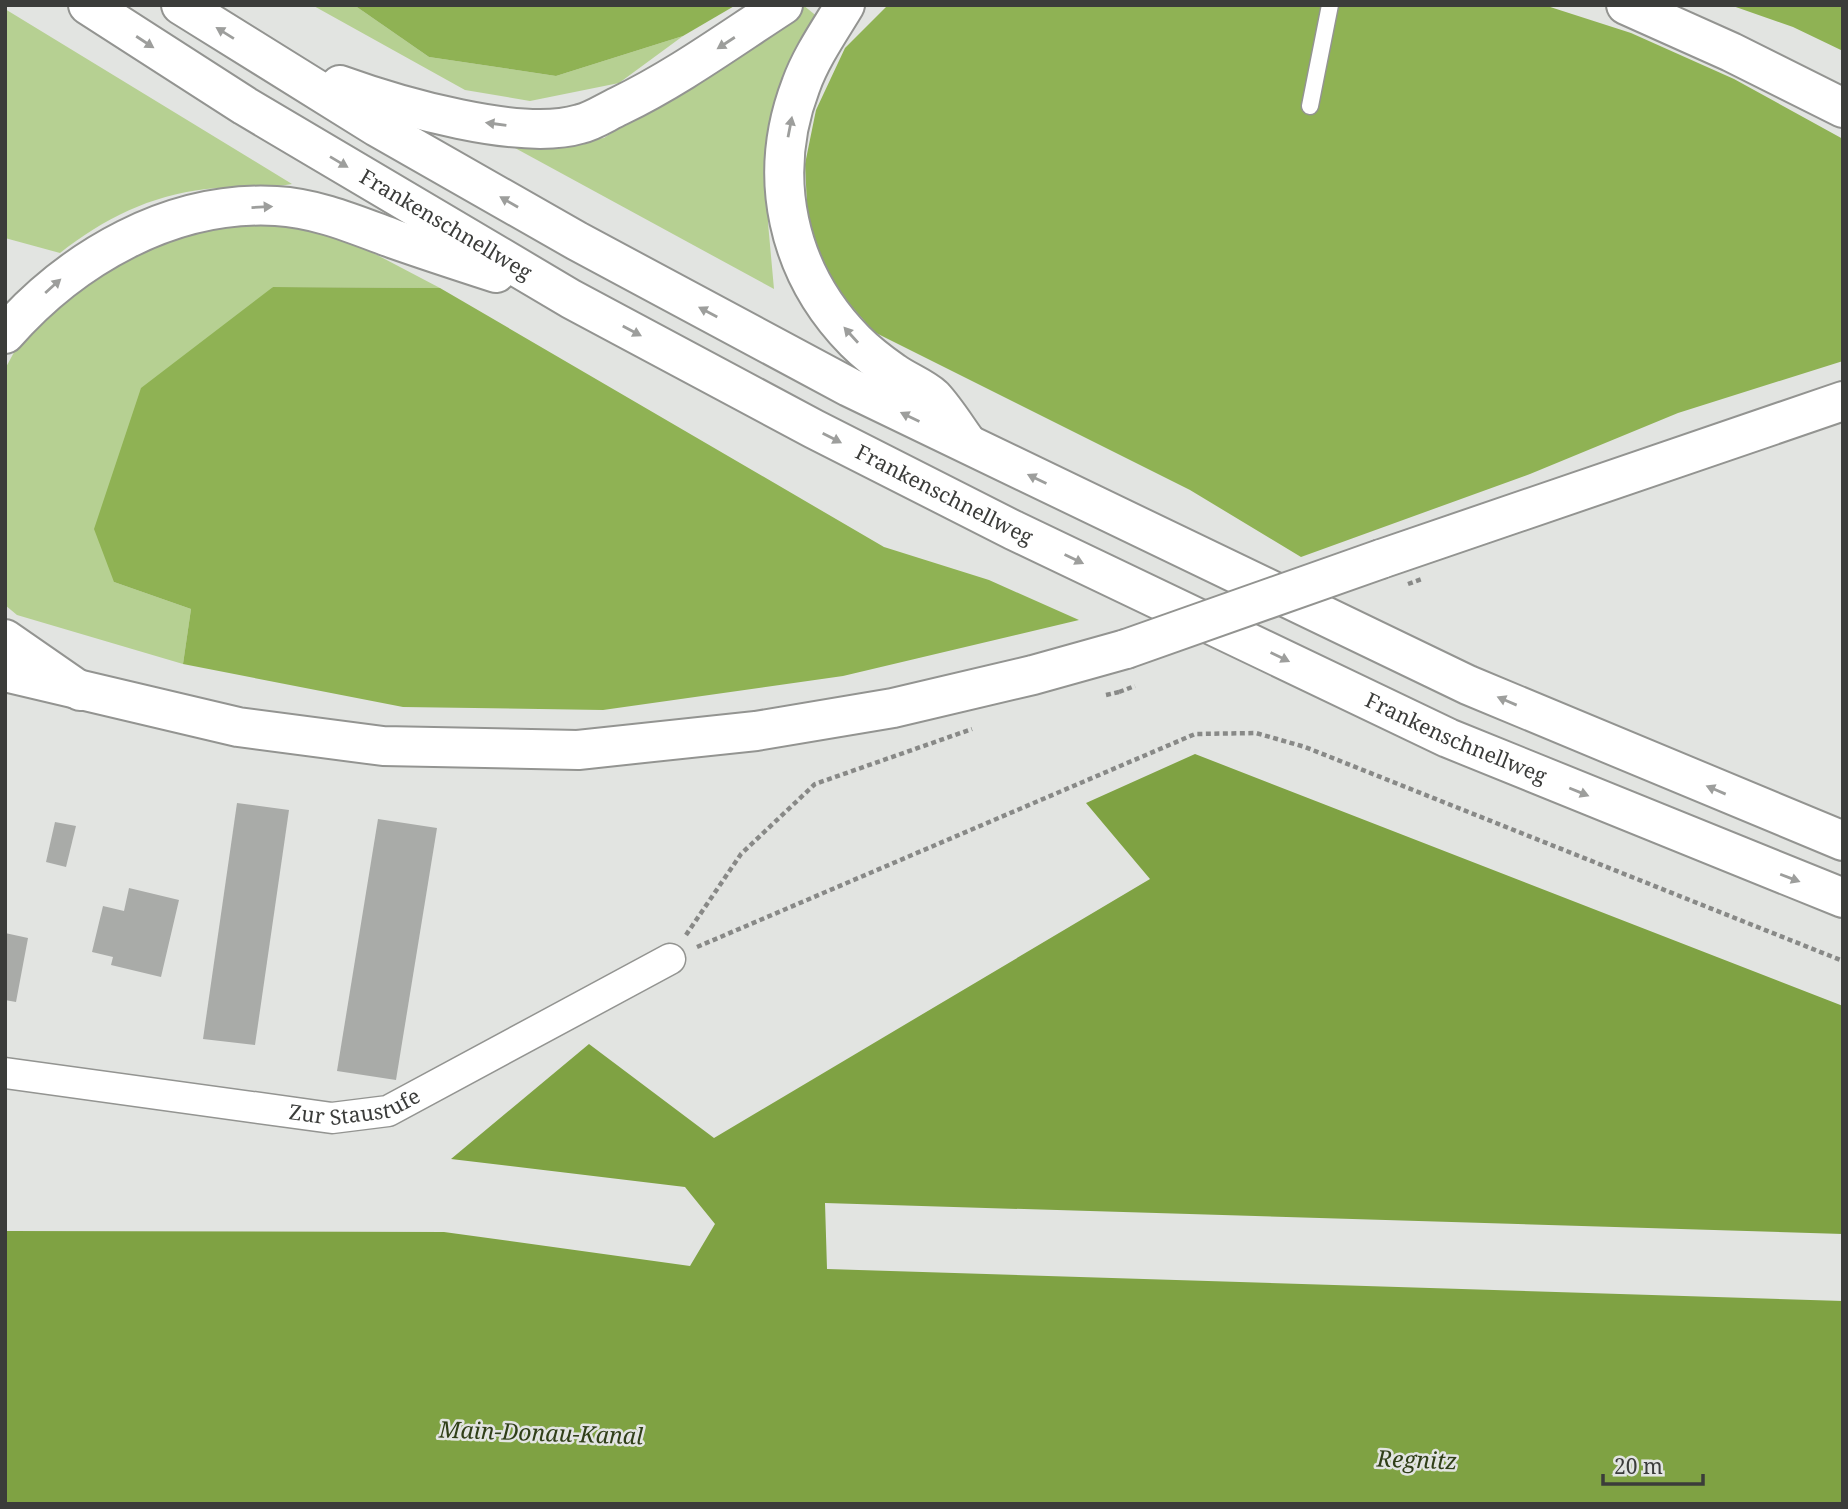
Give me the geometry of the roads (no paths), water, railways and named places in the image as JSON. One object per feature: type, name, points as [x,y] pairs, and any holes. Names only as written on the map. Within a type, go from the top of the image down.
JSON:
[{"type":"main road","name":"Frankenschnellweg","points":[[88,5],[245,106],[572,299],[814,429],[1013,530],[1448,738],[1843,898]]},
{"type":"main road","points":[[181,5],[269,60],[577,241],[849,387],[1468,685],[1843,841]]},
{"type":"main road","points":[[269,60],[384,101],[463,120],[525,128],[579,125],[657,88],[783,5]]},
{"type":"main road","points":[[845,5],[801,83],[792,115],[784,155],[783,193],[791,235],[804,270],[818,293],[856,341],[892,371],[932,396],[971,447]]},
{"type":"main road","points":[[1626,5],[1731,52],[1843,107]]},
{"type":"main road","points":[[5,334],[65,275],[114,244],[172,221],[226,208],[277,206],[340,218],[572,299]]},
{"type":"main road","points":[[5,672],[238,727],[383,746],[578,750],[757,730],[893,708],[1032,675],[1126,649],[1843,401]]},
{"type":"main road","points":[[5,639],[80,691]]},
{"type":"street","name":"Zur Staustufe","points":[[5,1073],[321,1116],[388,1111],[670,959]]},
{"type":"lane","points":[[1310,106],[1330,5]]},
{"type":"water","points":[[1195,754],[1843,1006],[1843,1234],[825,1203],[827,1269],[1843,1301],[1843,1504],[5,1504],[5,1231],[444,1232],[690,1266],[715,1224],[685,1187],[451,1159],[589,1044],[714,1138],[1150,879],[1086,803]]},
{"type":"water label","name":"Main-Donau-Kanal","points":[[541,1433]]},
{"type":"water label","name":"Regnitz","points":[[1417,1460]]}]
